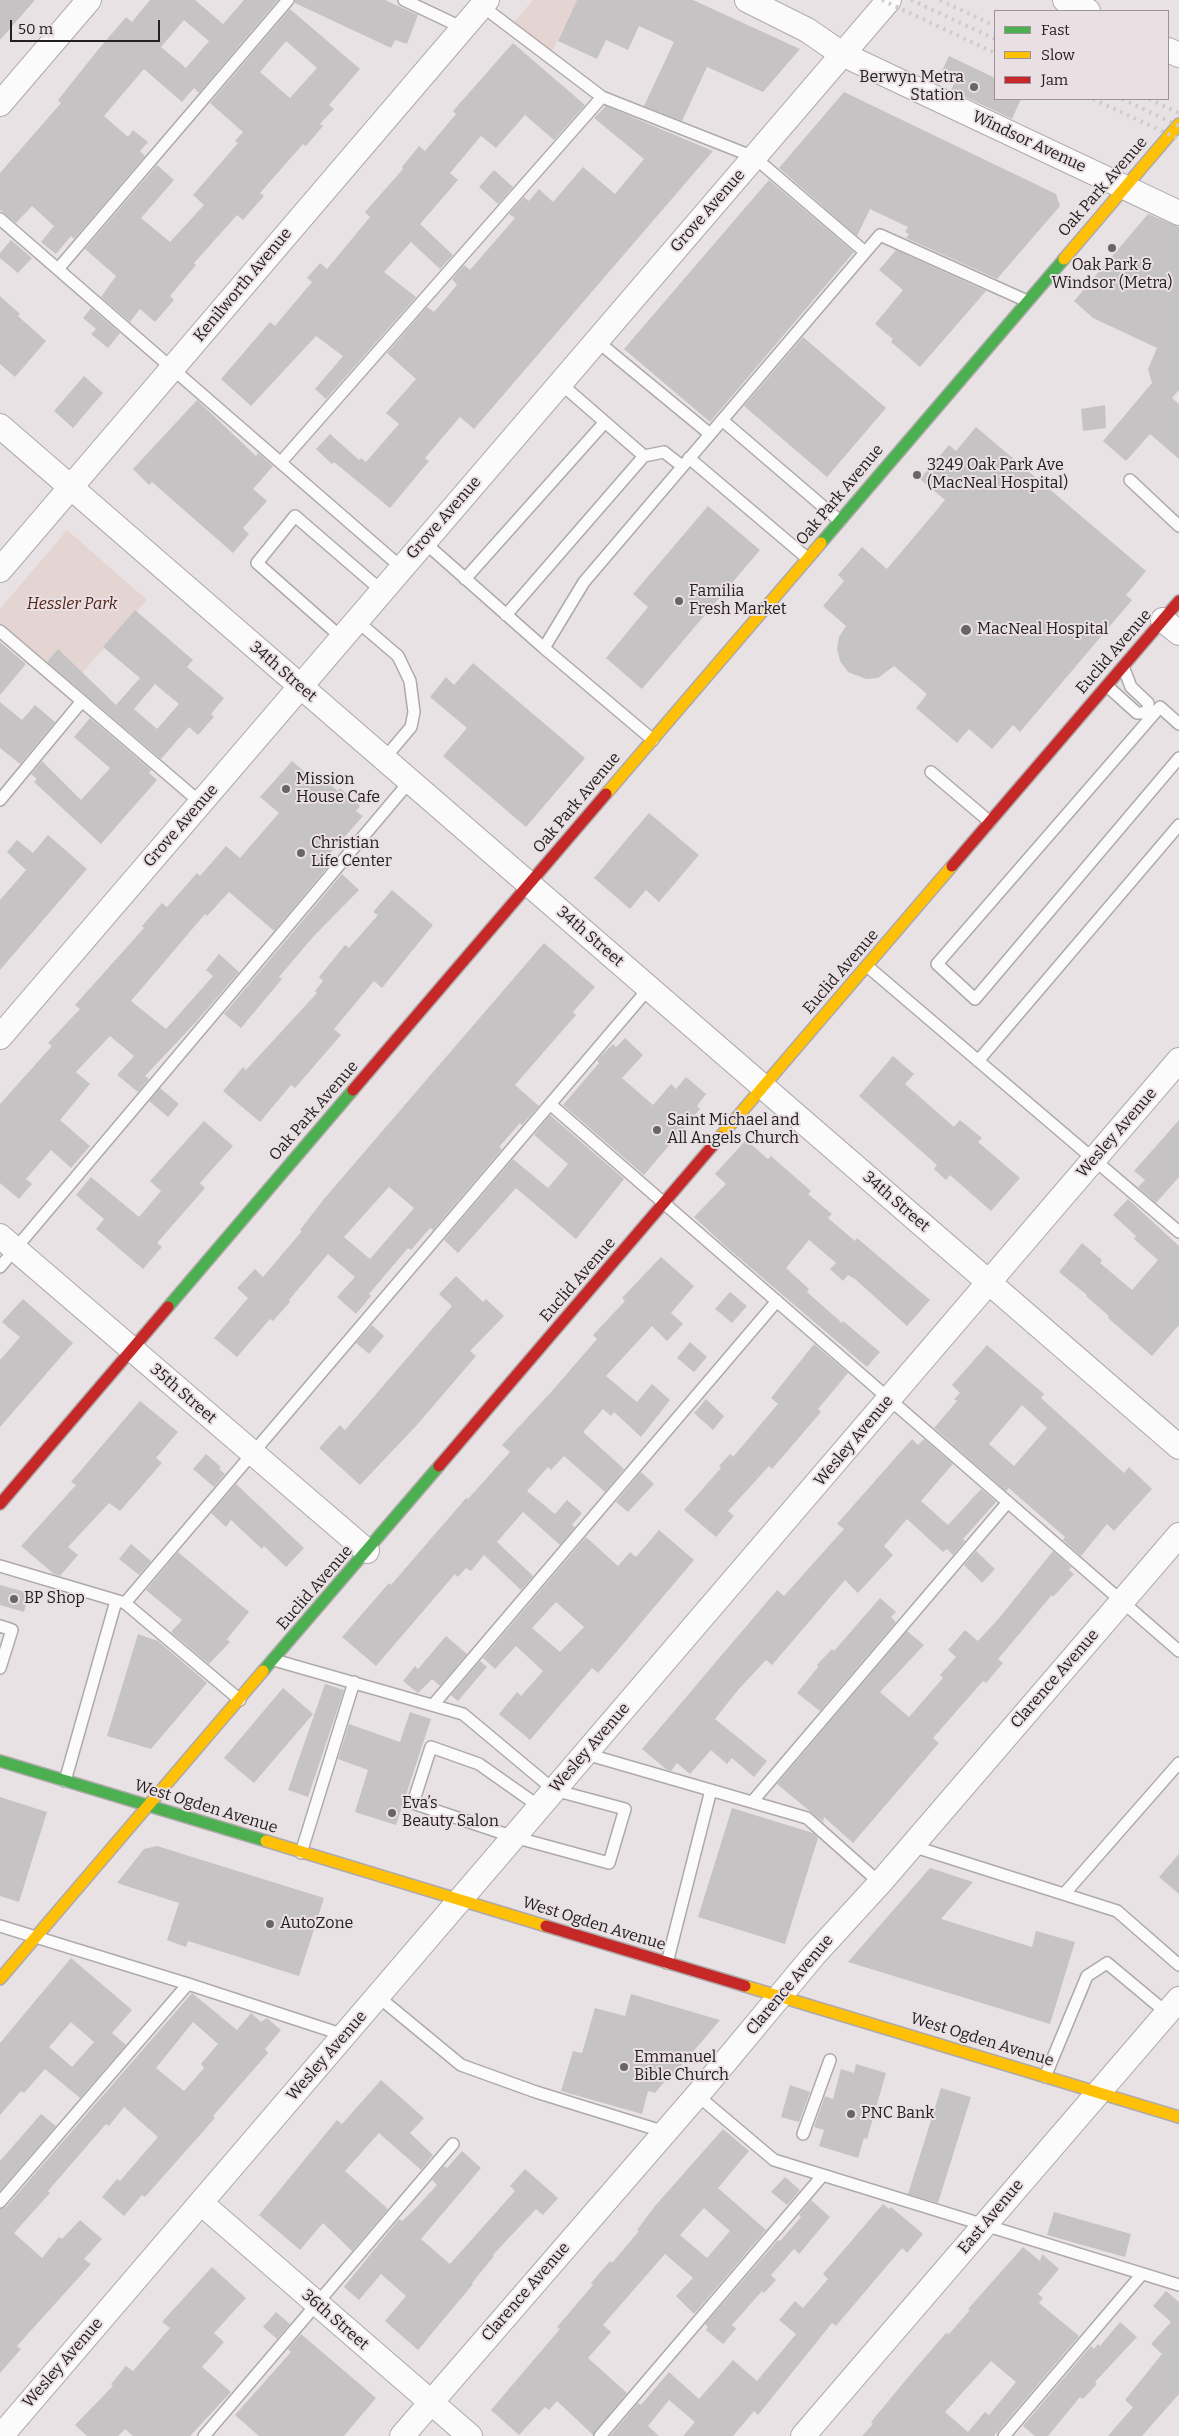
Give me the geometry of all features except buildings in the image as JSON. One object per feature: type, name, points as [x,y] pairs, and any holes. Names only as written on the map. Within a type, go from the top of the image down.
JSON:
[{"type":"street","points":[[0,104],[90,0]]},
{"type":"street","name":"Windsor Avenue","points":[[747,0],[807,30],[842,54],[1179,213]]},
{"type":"street","name":"Grove Avenue","points":[[0,1037],[889,0]]},
{"type":"street","points":[[1064,0],[1086,10]]},
{"type":"street","name":"Kenilworth Avenue","points":[[0,570],[484,3]]},
{"type":"street","name":"Oak Park Avenue","points":[[0,1504],[1179,124]]},
{"type":"street","name":"34th Street","points":[[0,426],[1179,1447]]},
{"type":"street","name":"Euclid Avenue","points":[[0,1979],[1123,666],[1171,626],[1179,601]]},
{"type":"street","name":"Wesley Avenue","points":[[1,2436],[1179,1060]]},
{"type":"street","name":"35th Street","points":[[8,1242],[367,1551]]},
{"type":"street","name":"Clarence Avenue","points":[[402,2436],[697,2095],[814,1955],[880,1883],[1179,1535]]},
{"type":"street","name":"West Ogden Avenue","points":[[0,1761],[1179,2117]]},
{"type":"street","name":"East Avenue","points":[[803,2436],[1097,2092],[1173,2006]]},
{"type":"street","name":"36th Street","points":[[201,2203],[470,2436]]},
{"type":"lane","points":[[58,269],[288,0]]},
{"type":"lane","points":[[404,0],[463,28]]},
{"type":"lane","points":[[484,3],[602,97],[754,157],[865,252]]},
{"type":"lane","points":[[281,462],[602,97]]},
{"type":"lane","points":[[0,219],[402,568]]},
{"type":"lane","points":[[544,648],[584,582],[880,234],[1027,301]]},
{"type":"lane","points":[[596,341],[710,434]]},
{"type":"lane","points":[[560,383],[644,456]]},
{"type":"lane","points":[[722,420],[840,521]]},
{"type":"lane","points":[[465,578],[605,422]]},
{"type":"lane","points":[[506,615],[644,456],[664,452],[686,462],[807,558]]},
{"type":"lane","points":[[1130,480],[1179,526]]},
{"type":"lane","points":[[382,591],[295,516],[257,562],[350,629],[398,656],[410,681],[414,712],[411,727],[384,759]]},
{"type":"lane","points":[[424,542],[544,648],[653,740]]},
{"type":"lane","points":[[0,631],[201,802]]},
{"type":"lane","points":[[1123,666],[1131,687],[1148,703],[1150,715]]},
{"type":"lane","points":[[1107,686],[1137,713],[1150,715]]},
{"type":"lane","points":[[0,800],[82,701]]},
{"type":"lane","points":[[1179,724],[1160,707],[1150,715],[936,964],[975,999],[1179,758]]},
{"type":"lane","points":[[931,772],[990,822]]},
{"type":"lane","points":[[0,1267],[8,1242],[410,781]]},
{"type":"lane","points":[[978,1061],[1179,825]]},
{"type":"lane","points":[[867,966],[1179,1232]]},
{"type":"lane","points":[[65,1781],[121,1602],[253,1453],[649,988]]},
{"type":"lane","points":[[550,1104],[1179,1651]]},
{"type":"lane","points":[[433,1705],[777,1301]]},
{"type":"lane","points":[[752,1802],[1008,1502]]},
{"type":"lane","points":[[0,1566],[121,1602],[240,1700]]},
{"type":"lane","points":[[0,1626],[12,1630],[0,1668]]},
{"type":"lane","points":[[274,1660],[463,1714],[547,1798]]},
{"type":"lane","points":[[301,1853],[354,1682]]},
{"type":"lane","points":[[431,1748],[479,1764],[547,1798],[625,1809],[609,1863],[514,1837],[413,1803],[431,1748]]},
{"type":"lane","points":[[586,1754],[807,1818],[880,1883]]},
{"type":"lane","points":[[1065,1894],[1179,1763]]},
{"type":"lane","points":[[667,1963],[711,1790]]},
{"type":"lane","points":[[912,1846],[1118,1911],[1179,1966]]},
{"type":"lane","points":[[0,1926],[188,1984],[344,2036]]},
{"type":"lane","points":[[1045,2076],[1087,1976],[1107,1963],[1173,2006]]},
{"type":"lane","points":[[0,2202],[188,1984]]},
{"type":"lane","points":[[382,1999],[460,2065],[536,2092],[665,2132]]},
{"type":"lane","points":[[803,2134],[830,2060]]},
{"type":"lane","points":[[697,2095],[774,2160],[1179,2286]]},
{"type":"lane","points":[[204,2436],[453,2144]]},
{"type":"lane","points":[[600,2436],[823,2175]]},
{"type":"lane","points":[[1004,2436],[1142,2274]]},
{"type":"green space","points":[[533,0],[577,0],[551,54],[512,25]]},
{"type":"green space","name":"Hessler Park","points":[[67,530],[147,600],[72,684],[0,623],[0,609]]},
{"type":"railway","points":[[882,0],[994,53]]},
{"type":"railway","points":[[911,0],[994,39]]},
{"type":"railway","points":[[940,0],[994,26]]},
{"type":"railway","points":[[1095,100],[1179,139]]},
{"type":"railway","points":[[1124,100],[1179,126]]},
{"type":"railway","points":[[1151,100],[1179,113]]},
{"type":"traffic: fast","points":[[821,543],[1064,259]]},
{"type":"traffic: fast","points":[[168,1307],[353,1090]]},
{"type":"traffic: fast","points":[[263,1671],[439,1466]]},
{"type":"traffic: fast","points":[[0,1761],[266,1841]]},
{"type":"traffic: slow","points":[[1064,259],[1179,124]]},
{"type":"traffic: slow","points":[[606,794],[821,543]]},
{"type":"traffic: slow","points":[[720,1137],[952,866]]},
{"type":"traffic: slow","points":[[0,1979],[263,1671]]},
{"type":"traffic: slow","points":[[266,1841],[546,1926]]},
{"type":"traffic: slow","points":[[745,1986],[1179,2117]]},
{"type":"traffic: jam","points":[[952,866],[1179,601]]},
{"type":"traffic: jam","points":[[353,1090],[606,794]]},
{"type":"traffic: jam","points":[[439,1466],[720,1137]]},
{"type":"traffic: jam","points":[[0,1504],[168,1307]]},
{"type":"traffic: jam","points":[[546,1926],[745,1986]]},
{"type":"place","name":"Berwyn Metra Station","points":[[974,87]]},
{"type":"place","name":"Oak Park & Windsor (Metra)","points":[[1112,248]]},
{"type":"place","name":"3249 Oak Park Ave (MacNeal Hospital)","points":[[917,475]]},
{"type":"place","name":"Familia Fresh Market","points":[[679,601]]},
{"type":"place","name":"MacNeal Hospital","points":[[966,630]]},
{"type":"place","name":"Mission House Cafe","points":[[286,789]]},
{"type":"place","name":"Christian Life Center","points":[[301,853]]},
{"type":"place","name":"Saint Michael and All Angels Church","points":[[657,1130]]},
{"type":"place","name":"BP Shop","points":[[14,1599]]},
{"type":"place","name":"Eva’s Beauty Salon","points":[[392,1813]]},
{"type":"place","name":"AutoZone","points":[[270,1924]]},
{"type":"place","name":"Emmanuel Bible Church","points":[[624,2067]]},
{"type":"place","name":"PNC Bank","points":[[851,2114]]}]
